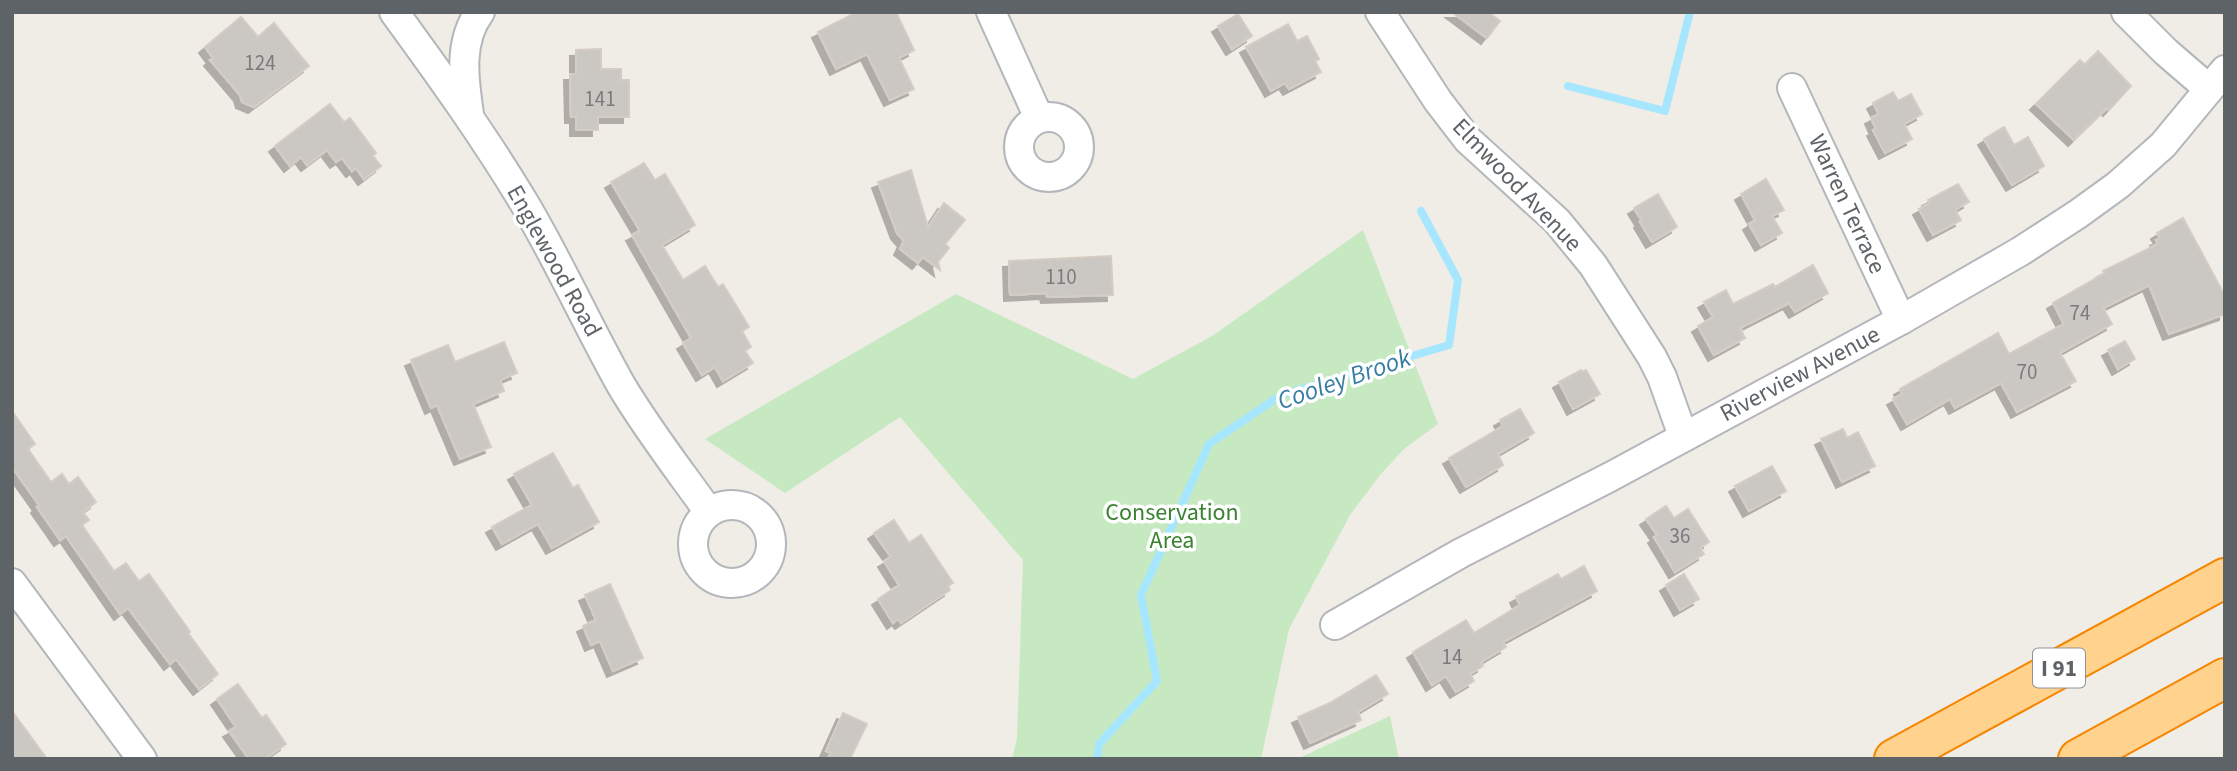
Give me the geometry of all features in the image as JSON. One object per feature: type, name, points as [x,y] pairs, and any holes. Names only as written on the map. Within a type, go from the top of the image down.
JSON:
[{"type":"highway","name":"I 91","points":[[1894,759],[2225,578]]},
{"type":"highway","points":[[2078,759],[2225,678]]},
{"type":"street","name":"Englewood Road","points":[[394,12],[469,117],[526,207],[622,386],[709,512]]},
{"type":"street","points":[[469,117],[464,62],[472,22],[480,12]]},
{"type":"street","points":[[991,12],[1039,118]]},
{"type":"street","name":"Elmwood Avenue","points":[[1380,12],[1431,91],[1468,140],[1557,220],[1593,265],[1652,357],[1683,436]]},
{"type":"street","points":[[2126,12],[2166,52],[2217,80]]},
{"type":"street","name":"Riverview Avenue","points":[[1335,625],[1461,553],[1901,320],[2021,251],[2118,185],[2163,145],[2217,80]]},
{"type":"street","name":"Warren Terrace","points":[[1792,88],[1901,320]]},
{"type":"street","points":[[12,583],[142,759]]},
{"type":"green space","name":"Conservation Area","points":[[1363,230],[1438,424],[1404,449],[1380,475],[1350,515],[1289,629],[1261,759],[1012,759],[1017,738],[1023,560],[900,417],[785,493],[705,439],[956,294],[1133,379],[1212,336]]},
{"type":"green space","points":[[1390,716],[1399,759],[1297,759]]},
{"type":"building","points":[[857,12],[896,12],[914,50],[899,58],[914,89],[890,100],[867,54],[836,69],[818,32]]},
{"type":"building","points":[[1452,12],[1488,12],[1500,21],[1487,38]]},
{"type":"building","points":[[1238,14],[1252,36],[1232,49],[1218,26]]},
{"type":"building","points":[[241,17],[258,37],[274,23],[309,66],[254,107],[242,102],[240,95],[210,60],[213,58],[205,47]]},
{"type":"building","points":[[1288,24],[1297,41],[1307,36],[1319,59],[1315,61],[1321,72],[1289,89],[1285,83],[1271,91],[1246,47]]},
{"type":"building","points":[[601,49],[601,69],[621,69],[621,80],[629,80],[629,117],[598,117],[598,130],[576,130],[576,117],[571,117],[570,74],[576,74],[576,50]]},
{"type":"building","points":[[2098,51],[2131,86],[2109,110],[2107,108],[2074,140],[2036,104],[2080,60],[2085,65]]},
{"type":"building","points":[[1893,92],[1898,101],[1911,94],[1922,114],[1904,124],[1912,139],[1885,153],[1873,130],[1876,129],[1871,118],[1879,114],[1873,103]]},
{"type":"building","points":[[330,104],[344,122],[350,118],[376,153],[373,156],[381,166],[364,179],[356,168],[352,171],[342,158],[336,162],[327,150],[307,165],[301,157],[290,166],[275,146]]},
{"type":"building","points":[[2004,127],[2014,145],[2028,137],[2044,166],[2012,185],[1984,139]]},
{"type":"building","points":[[644,163],[655,180],[665,174],[695,225],[662,245],[683,280],[705,266],[718,287],[723,284],[749,327],[742,331],[751,347],[745,351],[753,363],[723,381],[715,367],[702,375],[683,343],[691,338],[632,235],[640,231],[611,182]]},
{"type":"building","points":[[911,170],[928,227],[944,203],[965,220],[945,244],[949,248],[938,262],[940,270],[923,257],[918,263],[900,249],[904,241],[897,233],[878,182]]},
{"type":"building","points":[[1766,179],[1784,210],[1772,216],[1782,233],[1761,245],[1749,224],[1755,220],[1741,194]]},
{"type":"building","points":[[1958,184],[1969,202],[1955,210],[1961,220],[1933,235],[1919,209],[1930,203],[1928,200]]},
{"type":"building","points":[[1658,194],[1677,227],[1652,242],[1634,208]]},
{"type":"building","points":[[2183,218],[2225,296],[2225,314],[2169,334],[2149,285],[2103,308],[2112,324],[2060,353],[2076,381],[2017,412],[2001,383],[1955,408],[1950,399],[1907,424],[1893,399],[1902,394],[1900,389],[1998,333],[2009,354],[2064,324],[2053,303],[2105,273],[2103,271],[2158,244],[2156,240],[2160,238],[2157,233]]},
{"type":"building","points":[[1111,256],[1113,295],[1010,295],[1009,261]]},
{"type":"building","points":[[1813,265],[1828,293],[1795,312],[1789,303],[1740,328],[1745,338],[1714,355],[1698,326],[1713,317],[1704,302],[1726,290],[1733,304],[1773,284],[1775,287]]},
{"type":"building","points":[[2125,341],[2135,359],[2118,369],[2108,350]]},
{"type":"building","points":[[504,342],[517,373],[500,380],[504,391],[473,404],[491,447],[460,459],[437,405],[431,408],[411,360],[448,345],[455,362]]},
{"type":"building","points":[[1586,370],[1600,394],[1573,409],[1559,382]]},
{"type":"building","points":[[1520,409],[1534,433],[1498,454],[1503,465],[1466,487],[1449,458],[1503,426],[1500,420]]},
{"type":"building","points":[[12,411],[35,444],[28,449],[51,482],[62,474],[69,484],[78,477],[96,502],[83,512],[89,520],[82,525],[114,571],[126,563],[139,581],[149,574],[190,632],[188,633],[218,674],[199,689],[176,659],[170,664],[128,608],[120,614],[66,536],[60,540],[37,507],[39,505],[12,467]]},
{"type":"building","points":[[1843,429],[1847,438],[1858,432],[1875,466],[1842,482],[1821,439]]},
{"type":"building","points":[[553,453],[573,488],[578,485],[599,522],[552,548],[538,524],[502,544],[492,527],[532,505],[514,474]]},
{"type":"building","points":[[1772,466],[1786,491],[1749,511],[1735,486]]},
{"type":"building","points":[[1666,506],[1674,518],[1688,509],[1709,542],[1700,548],[1704,554],[1675,572],[1646,519]]},
{"type":"building","points":[[894,520],[909,543],[921,535],[953,583],[948,586],[950,590],[901,623],[898,619],[893,623],[878,599],[899,585],[884,561],[891,557],[874,533]]},
{"type":"building","points":[[1584,566],[1597,591],[1503,642],[1506,647],[1481,662],[1483,666],[1470,674],[1474,681],[1456,692],[1446,676],[1432,685],[1413,652],[1466,620],[1474,633],[1520,605],[1516,597],[1558,574],[1561,579]]},
{"type":"building","points":[[1684,574],[1699,599],[1680,610],[1666,585]]},
{"type":"building","points":[[610,584],[643,658],[613,671],[600,641],[591,645],[583,626],[596,620],[585,595]]},
{"type":"building","points":[[1376,675],[1388,694],[1358,712],[1361,720],[1310,743],[1298,717],[1330,703]]},
{"type":"building","points":[[238,684],[262,718],[266,715],[286,744],[265,759],[249,759],[229,731],[236,727],[217,699]]},
{"type":"building","points":[[12,711],[47,759],[12,759]]},
{"type":"building","points":[[843,713],[867,724],[850,759],[828,759],[831,753],[826,751]]},
{"type":"waterway","name":"Cooley Brook","points":[[1568,86],[1665,111],[1690,12]]},
{"type":"waterway","name":"Cooley Brook","points":[[1097,759],[1099,744],[1157,681],[1141,595],[1209,444],[1281,395],[1449,345],[1458,280],[1421,211]]}]
